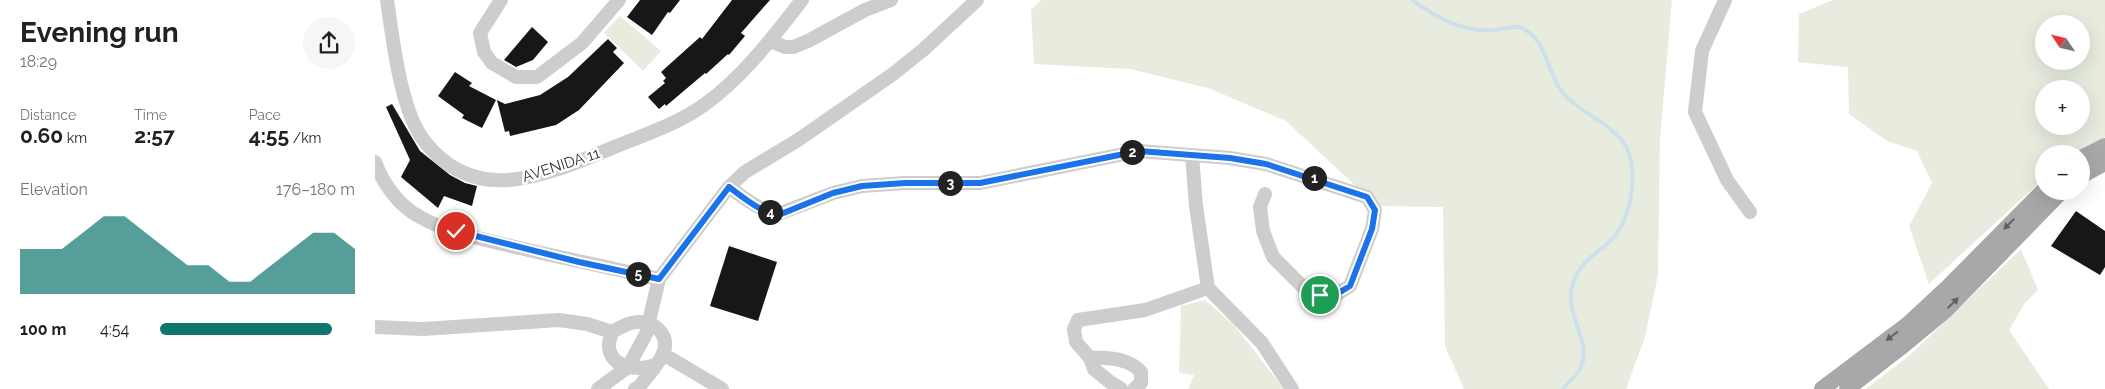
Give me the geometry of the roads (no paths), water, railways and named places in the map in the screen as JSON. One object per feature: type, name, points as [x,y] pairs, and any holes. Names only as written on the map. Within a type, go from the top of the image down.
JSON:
[{"type":"main road","points":[[2090,154],[2105,146]]},
{"type":"main road","points":[[2090,171],[2105,163]]},
{"type":"main road","points":[[1822,389],[1907,325],[1950,285],[2035,199]]},
{"type":"main road","points":[[1847,389],[1946,310],[2053,200]]},
{"type":"street","name":"AVENIDA 11","points":[[387,0],[403,87],[411,115],[424,141],[440,158],[461,172],[486,180],[507,182],[543,174],[582,161],[675,122],[705,105],[770,41],[802,0]]},
{"type":"street","points":[[501,0],[481,33],[484,52],[492,63],[516,77],[537,77],[582,43],[619,0]]},
{"type":"street","points":[[770,41],[785,47],[793,47],[865,10],[891,0]]},
{"type":"street","points":[[599,389],[628,367],[648,330],[659,279],[729,187],[745,172],[798,140],[893,74],[923,50],[977,0]]},
{"type":"street","points":[[1725,0],[1702,51],[1695,112],[1727,180],[1750,212]]},
{"type":"street","points":[[729,187],[765,210],[774,214],[781,214],[833,193],[862,186],[980,183],[1139,151],[1266,164],[1367,197],[1375,210],[1372,229],[1350,286],[1335,295],[1320,295],[1303,287],[1273,257],[1263,231],[1260,207],[1265,194]]},
{"type":"street","points":[[1192,155],[1196,206],[1208,288],[1262,343],[1292,389]]},
{"type":"street","points":[[375,162],[382,179],[401,203],[419,217],[436,226],[570,260],[659,279]]},
{"type":"street","points":[[1121,389],[1094,368],[1090,358],[1076,342],[1073,329],[1079,320],[1145,310],[1208,288]]},
{"type":"street","points":[[375,327],[423,329],[559,320],[587,324],[612,332],[636,322],[648,323],[661,330],[665,348],[660,359],[639,387],[635,389]]},
{"type":"street","points":[[612,332],[609,345],[611,355],[620,364],[628,367],[648,368],[660,359]]},
{"type":"street","points":[[1090,358],[1103,357],[1135,364],[1141,372],[1141,383],[1134,389]]},
{"type":"street","points":[[660,359],[722,389]]},
{"type":"waterway","points":[[1412,0],[1431,13],[1462,27],[1484,30],[1519,27],[1530,33],[1542,48],[1561,91],[1567,98],[1613,131],[1627,148],[1631,160],[1632,188],[1626,215],[1614,237],[1584,264],[1575,278],[1571,291],[1571,303],[1581,337],[1583,358],[1580,369],[1563,389]]}]
